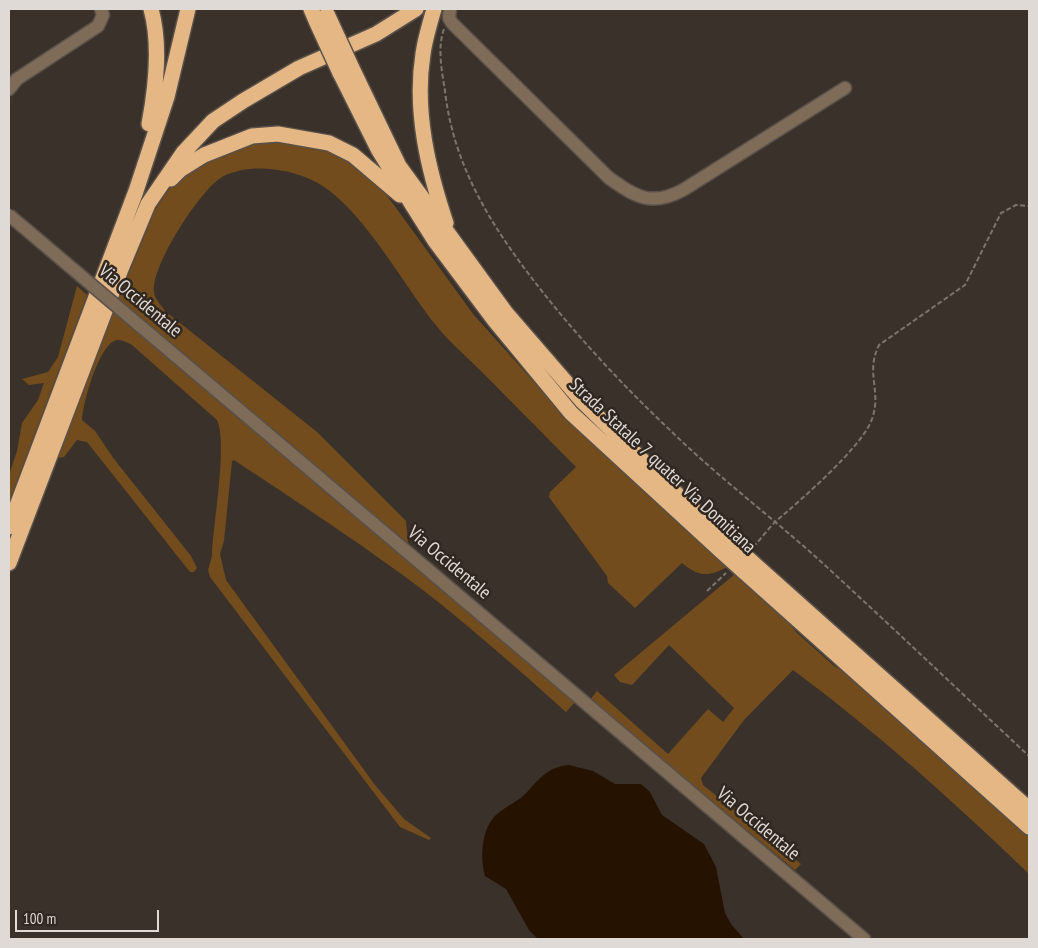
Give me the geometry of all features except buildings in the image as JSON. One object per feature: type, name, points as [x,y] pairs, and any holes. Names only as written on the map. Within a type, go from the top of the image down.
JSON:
[{"type":"highway","points":[[136,191],[155,94],[156,51],[151,9]]},
{"type":"highway","points":[[9,527],[136,191],[167,97],[188,9]]},
{"type":"highway","points":[[9,563],[120,269],[148,204],[183,153],[213,121],[299,68],[376,34],[416,9]]},
{"type":"highway","points":[[434,9],[423,54],[421,116],[429,168],[451,239]]},
{"type":"highway","points":[[320,14],[345,69]]},
{"type":"highway","name":"Strada Statale 7 quater Via Domitiana","points":[[345,69],[399,166],[506,313],[583,402],[683,500],[726,548]]},
{"type":"highway","name":"Strada Statale 7 quater Via Domitiana","points":[[345,69],[378,150],[435,241],[495,321],[571,413],[1029,809]]},
{"type":"highway","points":[[148,204],[180,170],[204,155],[252,136],[278,134],[328,143],[353,155],[413,206]]},
{"type":"highway","name":"Strada Statale 7 quater Via Domitiana","points":[[746,565],[1029,827]]},
{"type":"street","points":[[9,89],[17,79],[98,26],[103,15],[101,9]]},
{"type":"street","points":[[449,13],[610,178],[631,193],[647,199],[670,197],[845,88]]},
{"type":"street","name":"Via Occidentale","points":[[9,215],[864,939]]},
{"type":"path","points":[[449,13],[442,35],[441,62],[446,106],[458,151],[475,192],[499,235],[550,301],[606,366],[671,432],[841,580],[1029,756]]},
{"type":"path","points":[[775,523],[802,500],[853,447],[872,421],[876,398],[872,369],[874,356],[879,345],[965,285],[1001,213],[1016,205],[1029,206]]},
{"type":"shaded area","points":[[247,139],[316,143],[353,161],[378,183],[473,314],[543,392],[600,451],[727,567],[715,573],[704,574],[688,568],[682,563],[635,608],[608,583],[607,576],[549,497],[550,492],[576,467],[440,330],[348,207],[331,192],[314,181],[280,170],[244,170],[222,177],[213,185],[190,212],[160,265],[155,280],[154,292],[158,302],[165,311],[317,432],[406,521],[408,543],[405,543],[252,412],[575,702],[566,712],[422,589],[318,516],[234,460],[232,461],[224,541],[220,554],[226,580],[375,785],[404,819],[431,838],[429,840],[400,827],[210,577],[208,570],[212,556],[221,465],[220,431],[217,420],[132,345],[119,340],[114,341],[102,354],[88,389],[83,412],[82,420],[95,431],[114,459],[191,556],[197,568],[194,572],[190,572],[87,442],[77,440],[64,457],[57,458],[97,351],[155,210],[169,189],[194,165]]},
{"type":"shaded area","points":[[77,286],[87,295],[9,502],[9,475],[17,451],[22,423],[38,400],[44,383],[29,385],[22,379],[48,372],[58,357]]},
{"type":"shaded area","points":[[735,574],[779,611],[797,633],[834,666],[850,675],[915,731],[1029,835],[1029,874],[914,768],[855,718],[793,670],[744,720],[701,778],[703,785],[801,864],[795,870],[590,700],[597,691],[668,754],[708,709],[723,722],[734,708],[669,645],[632,685],[620,682],[614,675]]},
{"type":"shaded area","points":[[569,765],[593,771],[615,784],[641,784],[650,792],[662,815],[704,844],[716,867],[725,913],[731,924],[744,939],[538,939],[529,930],[506,889],[485,876],[482,852],[483,843],[488,827],[497,814],[525,795],[550,770]]}]
